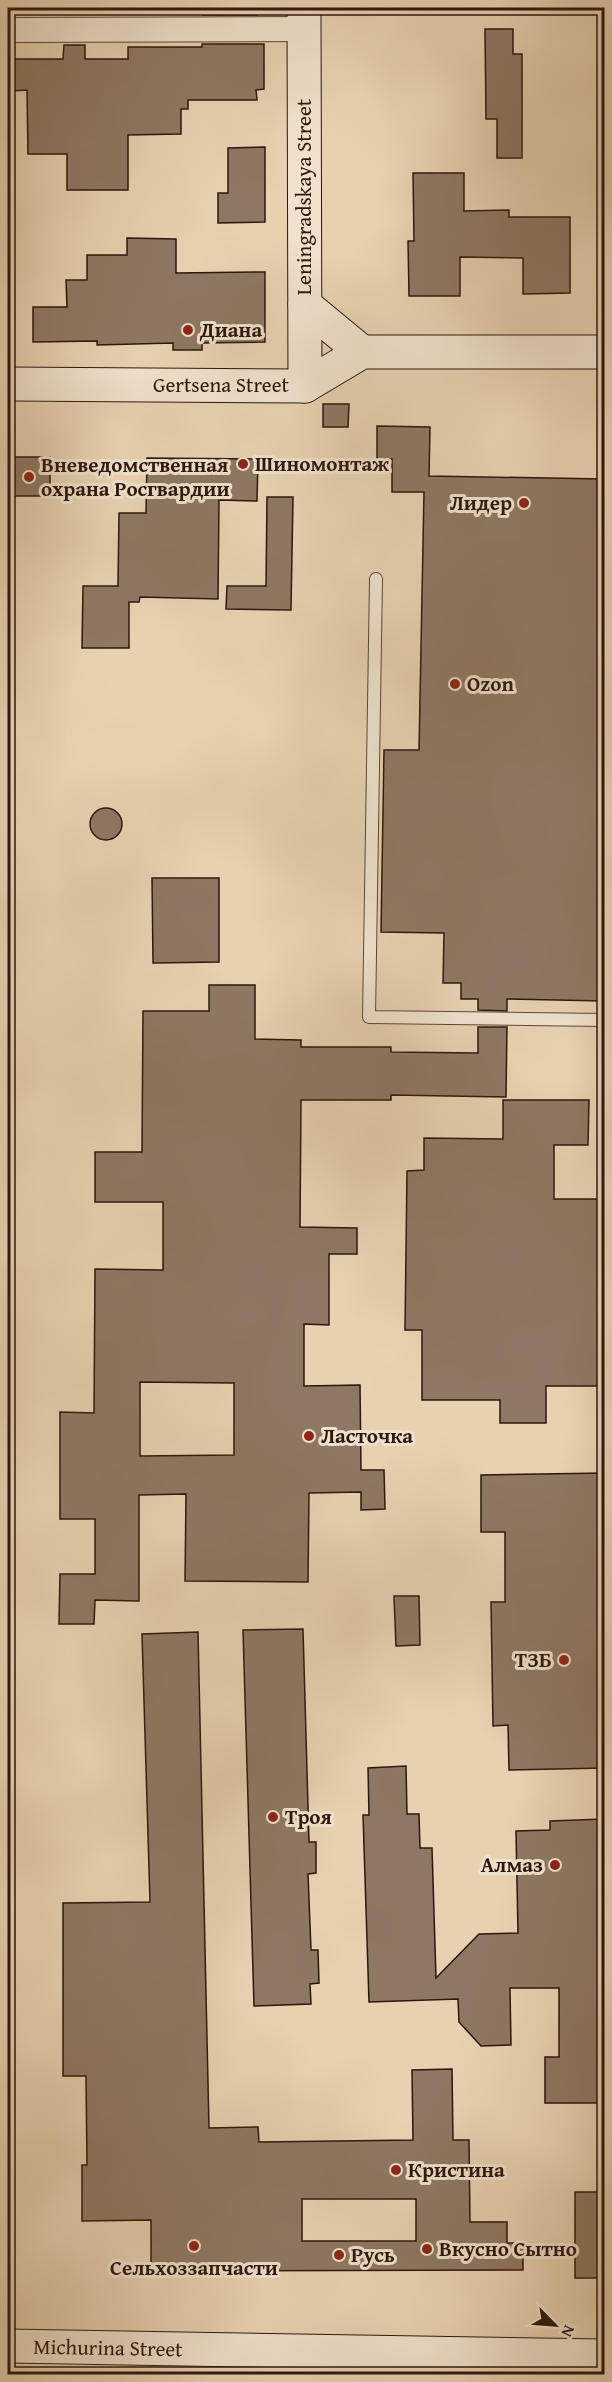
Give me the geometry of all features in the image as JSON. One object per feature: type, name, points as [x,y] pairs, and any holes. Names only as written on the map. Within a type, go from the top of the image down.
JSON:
[{"type":"street","points":[[8,30],[304,18]]},
{"type":"street","name":"Leningradskaya Street","points":[[304,18],[305,386]]},
{"type":"street","points":[[305,304],[362,351],[604,352]]},
{"type":"street","name":"Gertsena Street","points":[[8,384],[305,386],[362,351]]},
{"type":"street","name":"Michurina Street","points":[[8,2346],[604,2356]]},
{"type":"lane","points":[[376,579],[369,1017],[604,1020]]},
{"type":"building","points":[[202,8],[257,8],[257,15],[202,15]]},
{"type":"building","points":[[485,29],[513,29],[513,54],[522,54],[522,158],[497,158],[497,119],[486,119]]},
{"type":"building","points":[[202,44],[264,44],[264,89],[256,90],[257,100],[188,100],[188,109],[181,109],[181,134],[128,135],[128,190],[67,190],[67,154],[28,154],[27,90],[12,91],[12,59],[63,59],[64,45],[85,45],[85,59],[128,59],[128,47],[202,47]]},
{"type":"building","points":[[265,147],[265,222],[218,223],[218,193],[228,193],[228,148]]},
{"type":"building","points":[[413,173],[464,173],[464,211],[509,210],[509,217],[570,217],[570,293],[523,294],[523,258],[460,257],[460,296],[409,296],[408,241],[414,241]]},
{"type":"building","points":[[127,238],[176,239],[176,273],[265,272],[265,342],[202,343],[202,350],[173,350],[173,343],[97,345],[97,341],[33,342],[33,307],[67,307],[66,280],[87,280],[87,255],[127,255]]},
{"type":"building","points":[[323,404],[349,404],[348,427],[323,427]]},
{"type":"building","points":[[377,426],[430,427],[429,476],[604,479],[604,1001],[507,999],[507,1011],[478,1010],[478,999],[461,999],[461,983],[443,983],[444,933],[381,932],[384,750],[419,750],[424,492],[392,492],[392,459],[377,459]]},
{"type":"building","name":"Вневедомственная охрана Росгвардии","points":[[8,457],[50,457],[50,496],[8,496]]},
{"type":"building","points":[[147,458],[258,459],[257,501],[219,500],[218,599],[140,597],[139,602],[129,602],[129,648],[82,648],[83,586],[118,586],[119,513],[146,513]]},
{"type":"building","points":[[267,497],[293,497],[291,610],[226,609],[227,586],[266,586]]},
{"type":"building","points":[[106,808],[118,812],[122,824],[118,836],[106,840],[94,836],[90,824],[94,812]]},
{"type":"building","points":[[152,878],[219,878],[219,962],[153,963]]},
{"type":"building","points":[[209,985],[255,985],[255,1039],[301,1040],[301,1047],[391,1047],[391,1052],[478,1053],[478,1027],[507,1027],[506,1097],[391,1095],[391,1100],[301,1100],[300,1227],[357,1228],[357,1254],[329,1254],[329,1325],[304,1324],[304,1386],[360,1385],[361,1470],[384,1470],[385,1509],[361,1510],[361,1492],[309,1493],[308,1582],[185,1581],[186,1494],[139,1495],[139,1601],[95,1600],[94,1624],[59,1624],[60,1574],[95,1574],[95,1519],[60,1519],[60,1412],[94,1413],[95,1269],[163,1270],[163,1202],[95,1202],[95,1152],[142,1152],[143,1011],[209,1011]],"holes":[[[140,1382],[234,1383],[234,1455],[140,1456]]]},
{"type":"building","points":[[503,1100],[589,1100],[588,1145],[554,1145],[554,1199],[604,1199],[604,1386],[546,1386],[546,1423],[500,1423],[500,1400],[422,1400],[422,1330],[405,1330],[407,1171],[424,1170],[424,1138],[503,1139]]},
{"type":"building","points":[[604,1473],[604,1768],[509,1770],[508,1725],[493,1726],[491,1602],[505,1602],[505,1532],[481,1532],[481,1475]]},
{"type":"building","points":[[394,1596],[419,1596],[420,1645],[396,1646]]},
{"type":"building","points":[[303,1629],[309,1842],[316,1842],[316,1873],[308,1874],[311,1950],[318,1950],[319,1983],[310,1984],[311,2004],[254,2006],[243,1630]]},
{"type":"building","points":[[198,1632],[209,2128],[258,2127],[259,2142],[413,2140],[412,2070],[452,2069],[453,2140],[469,2140],[470,2222],[507,2222],[507,2243],[523,2243],[523,2270],[151,2271],[151,2220],[82,2221],[82,2165],[87,2165],[86,2076],[63,2076],[63,1903],[150,1902],[142,1634]],"holes":[[[302,2199],[416,2199],[416,2241],[302,2241]]]},
{"type":"building","points":[[406,1766],[407,1814],[419,1814],[420,1848],[432,1848],[436,1978],[479,1934],[518,1933],[516,1831],[550,1830],[550,1821],[604,1819],[604,2103],[545,2103],[545,2057],[559,2057],[559,1988],[510,1988],[511,2045],[481,2046],[459,2022],[458,1999],[369,2002],[363,1815],[369,1815],[368,1768]]},
{"type":"building","points":[[575,2192],[604,2192],[604,2278],[575,2278]]},
{"type":"place","name":"Диана","points":[[188,330]]},
{"type":"place","name":"Шиномонтаж","points":[[243,464]]},
{"type":"place","name":"Вневедомственная охрана Росгвардии","points":[[29,477]]},
{"type":"place","name":"Лидер","points":[[524,503]]},
{"type":"place","name":"Ozon","points":[[455,684]]},
{"type":"place","name":"Ласточка","points":[[309,1436]]},
{"type":"place","name":"ТЗБ","points":[[564,1660]]},
{"type":"place","name":"Троя","points":[[273,1817]]},
{"type":"place","name":"Алмаз","points":[[555,1865]]},
{"type":"place","name":"Кристина","points":[[396,2170]]},
{"type":"place","name":"Сельхоззапчасти","points":[[194,2246]]},
{"type":"place","name":"Вкусно Сытно","points":[[427,2249]]},
{"type":"place","name":"Русь","points":[[339,2255]]}]
